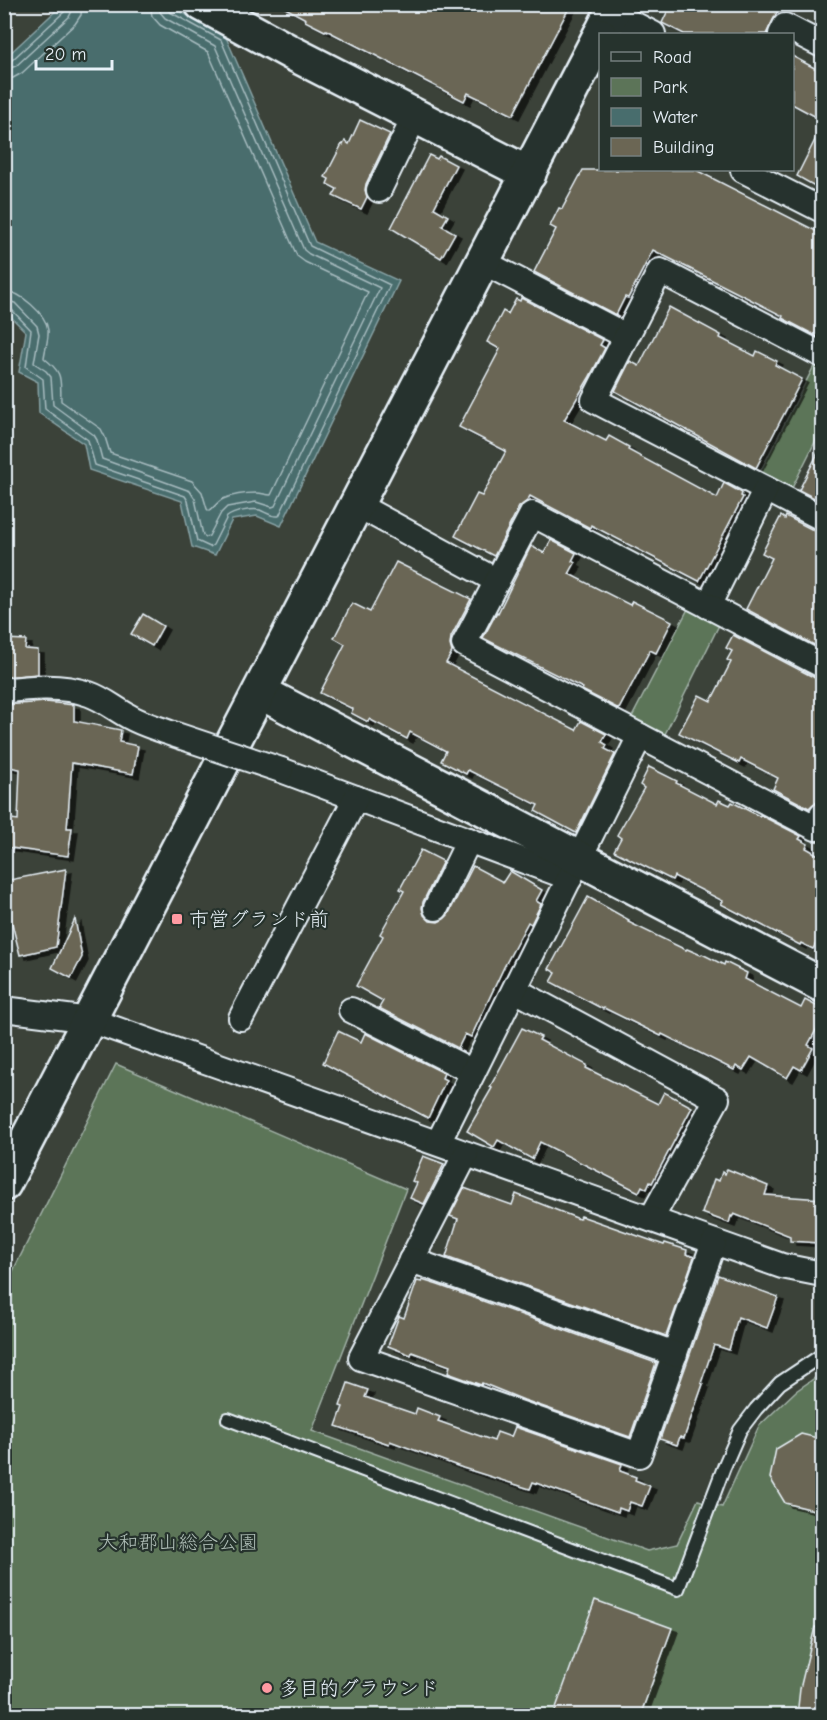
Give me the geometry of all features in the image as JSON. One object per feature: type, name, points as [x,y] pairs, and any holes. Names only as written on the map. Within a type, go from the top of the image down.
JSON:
[{"type":"street","points":[[202,4],[236,13],[415,116],[529,174]]},
{"type":"street","points":[[607,22],[649,33]]},
{"type":"street","points":[[782,33],[785,26],[822,45]]},
{"type":"street","points":[[4,1184],[599,38]]},
{"type":"street","points":[[379,190],[415,116]]},
{"type":"street","points":[[745,171],[822,210]]},
{"type":"street","points":[[483,262],[626,336]]},
{"type":"street","points":[[822,355],[660,271],[594,400],[822,518]]},
{"type":"street","points":[[708,606],[766,489]]},
{"type":"street","points":[[357,505],[497,581]]},
{"type":"street","points":[[822,665],[532,514],[464,644],[816,828],[822,815]]},
{"type":"street","points":[[4,691],[35,687],[89,694],[131,718],[170,733],[281,770],[469,840],[575,868]]},
{"type":"street","points":[[260,692],[575,868],[822,985]]},
{"type":"street","points":[[438,1143],[640,736]]},
{"type":"street","points":[[241,1018],[356,798]]},
{"type":"street","points":[[436,908],[469,840]]},
{"type":"street","points":[[515,990],[717,1099],[651,1219]]},
{"type":"street","points":[[4,1009],[90,1020],[782,1266],[822,1274]]},
{"type":"street","points":[[351,1010],[473,1072]]},
{"type":"street","points":[[466,1154],[361,1358],[639,1455],[714,1242]]},
{"type":"street","points":[[411,1260],[675,1354]]},
{"type":"lane","points":[[228,1419],[678,1589],[740,1430],[780,1383],[822,1355]]},
{"type":"green space","points":[[815,364],[822,367],[822,428],[790,492],[758,476]]},
{"type":"green space","points":[[689,607],[720,623],[664,736],[631,719]]},
{"type":"green space","name":"大和郡山総合公園","points":[[116,1064],[406,1189],[312,1431],[647,1551],[677,1544],[698,1500],[722,1507],[759,1426],[796,1391],[822,1373],[822,1715],[5,1716],[4,1314],[8,1306],[5,1287]]},
{"type":"water","points":[[62,5],[168,5],[225,35],[315,242],[399,281],[281,526],[257,516],[232,520],[215,555],[192,547],[182,501],[89,470],[84,444],[39,413],[38,382],[19,372],[26,332],[5,311],[5,58]]},
{"type":"building","points":[[278,4],[571,4],[513,115],[468,93],[464,101],[305,21],[306,19]]},
{"type":"building","points":[[671,4],[781,4],[766,33],[682,33],[662,23]]},
{"type":"building","points":[[794,57],[822,72],[822,120],[794,105]]},
{"type":"building","points":[[360,120],[390,134],[366,184],[367,197],[361,209],[333,196],[337,189],[327,184],[329,179],[325,177],[342,144],[345,141],[349,144]]},
{"type":"building","points":[[822,126],[822,190],[797,176]]},
{"type":"building","points":[[429,155],[437,159],[439,156],[456,165],[434,208],[448,216],[442,226],[455,233],[441,258],[391,228]]},
{"type":"building","points":[[583,170],[698,171],[822,234],[822,339],[782,318],[783,316],[653,250],[628,298],[625,297],[616,315],[534,272],[556,229],[550,226],[559,208],[562,209]]},
{"type":"building","points":[[521,298],[603,340],[600,345],[605,348],[564,420],[606,441],[609,436],[629,447],[628,450],[717,498],[724,483],[742,493],[743,497],[699,581],[530,496],[519,507],[494,556],[455,536],[477,494],[482,496],[506,451],[459,427],[500,349],[487,342],[503,311],[508,314],[516,299],[520,301]]},
{"type":"building","points":[[669,307],[755,356],[757,351],[777,361],[775,365],[802,379],[756,468],[615,391],[630,361],[639,366]]},
{"type":"building","points":[[822,445],[822,502],[799,490]]},
{"type":"building","points":[[781,516],[785,519],[786,516],[815,531],[822,532],[822,649],[746,609],[772,558],[762,553]]},
{"type":"building","points":[[551,540],[576,553],[572,561],[575,563],[569,574],[630,605],[632,601],[672,621],[656,653],[650,650],[619,709],[582,690],[583,688],[483,638],[531,546],[544,553]]},
{"type":"building","points":[[396,562],[471,599],[451,637],[452,652],[446,663],[576,730],[581,721],[606,734],[602,742],[607,745],[605,749],[615,754],[576,833],[535,811],[538,805],[468,770],[466,774],[441,761],[446,751],[410,732],[407,739],[369,719],[368,722],[351,713],[353,709],[320,693],[345,644],[334,638],[352,603],[370,612]]},
{"type":"building","points":[[143,614],[163,626],[152,646],[131,634]]},
{"type":"building","points":[[733,635],[815,678],[822,679],[822,795],[819,801],[809,808],[773,789],[778,778],[741,759],[739,763],[679,733],[699,695],[711,701],[731,662],[727,660],[732,651],[726,648]]},
{"type":"building","points":[[4,639],[26,640],[25,649],[38,650],[38,674],[4,677]]},
{"type":"building","points":[[46,702],[74,705],[74,721],[121,730],[119,742],[138,746],[133,774],[72,763],[67,828],[72,828],[68,856],[4,847],[4,818],[18,820],[20,769],[4,766],[4,705]]},
{"type":"building","points":[[649,767],[717,804],[719,800],[730,805],[732,802],[801,836],[799,839],[808,844],[806,848],[822,857],[822,931],[813,949],[801,943],[800,945],[721,904],[723,901],[674,876],[672,880],[614,851],[621,838],[617,835],[644,788],[640,785]]},
{"type":"building","points":[[421,850],[443,861],[423,902],[424,915],[430,921],[438,922],[448,915],[473,866],[503,882],[510,871],[542,890],[536,901],[541,904],[531,924],[528,922],[504,967],[471,1037],[465,1034],[458,1048],[379,1008],[383,1001],[356,986],[383,936],[380,934],[404,891],[400,889]]},
{"type":"building","points":[[66,869],[56,947],[20,955],[4,892],[4,881]]},
{"type":"building","points":[[588,897],[629,920],[628,922],[686,950],[702,954],[724,965],[725,962],[747,973],[745,979],[801,1008],[805,1000],[822,1009],[822,1019],[808,1045],[813,1048],[801,1070],[794,1066],[787,1078],[751,1057],[743,1070],[736,1066],[734,1070],[551,982],[556,973],[549,969]]},
{"type":"building","points":[[75,919],[82,957],[71,978],[52,968]]},
{"type":"building","points":[[522,1028],[541,1037],[539,1040],[587,1065],[586,1068],[658,1104],[664,1092],[692,1107],[647,1189],[642,1186],[639,1192],[540,1142],[532,1159],[498,1140],[494,1147],[467,1131]]},
{"type":"building","points":[[338,1031],[361,1042],[365,1033],[444,1073],[442,1078],[446,1080],[428,1118],[323,1063]]},
{"type":"building","points":[[423,1156],[444,1164],[424,1204],[410,1198],[417,1183],[412,1181]]},
{"type":"building","points":[[727,1169],[768,1186],[765,1195],[822,1199],[822,1241],[819,1243],[790,1241],[790,1236],[734,1214],[729,1223],[702,1213],[714,1179],[719,1181],[722,1172],[725,1174]]},
{"type":"building","points":[[464,1188],[512,1205],[516,1194],[579,1219],[581,1216],[664,1245],[665,1243],[687,1250],[686,1254],[694,1257],[666,1336],[446,1257],[458,1219],[450,1216]]},
{"type":"building","points":[[718,1275],[778,1297],[767,1328],[738,1317],[729,1350],[714,1345],[684,1438],[680,1437],[677,1445],[660,1439]]},
{"type":"building","points":[[422,1280],[656,1363],[630,1437],[482,1383],[481,1385],[448,1373],[450,1366],[388,1346],[399,1316],[404,1318],[417,1281],[422,1282]]},
{"type":"building","points":[[348,1383],[368,1390],[365,1397],[415,1414],[417,1408],[440,1417],[438,1421],[494,1441],[497,1432],[511,1437],[515,1427],[622,1464],[620,1471],[650,1486],[642,1506],[630,1502],[627,1511],[619,1508],[618,1512],[533,1482],[530,1489],[463,1468],[390,1441],[389,1444],[336,1426]]},
{"type":"building","points":[[801,1434],[822,1439],[822,1504],[814,1510],[785,1503],[770,1478],[776,1449]]},
{"type":"building","points":[[595,1600],[672,1628],[640,1716],[553,1716]]},
{"type":"building","points":[[815,1627],[822,1628],[822,1716],[797,1716],[800,1689]]},
{"type":"place","name":"市営グランド前","points":[[177,919]]},
{"type":"place","name":"多目的グラウンド","points":[[267,1688]]}]
